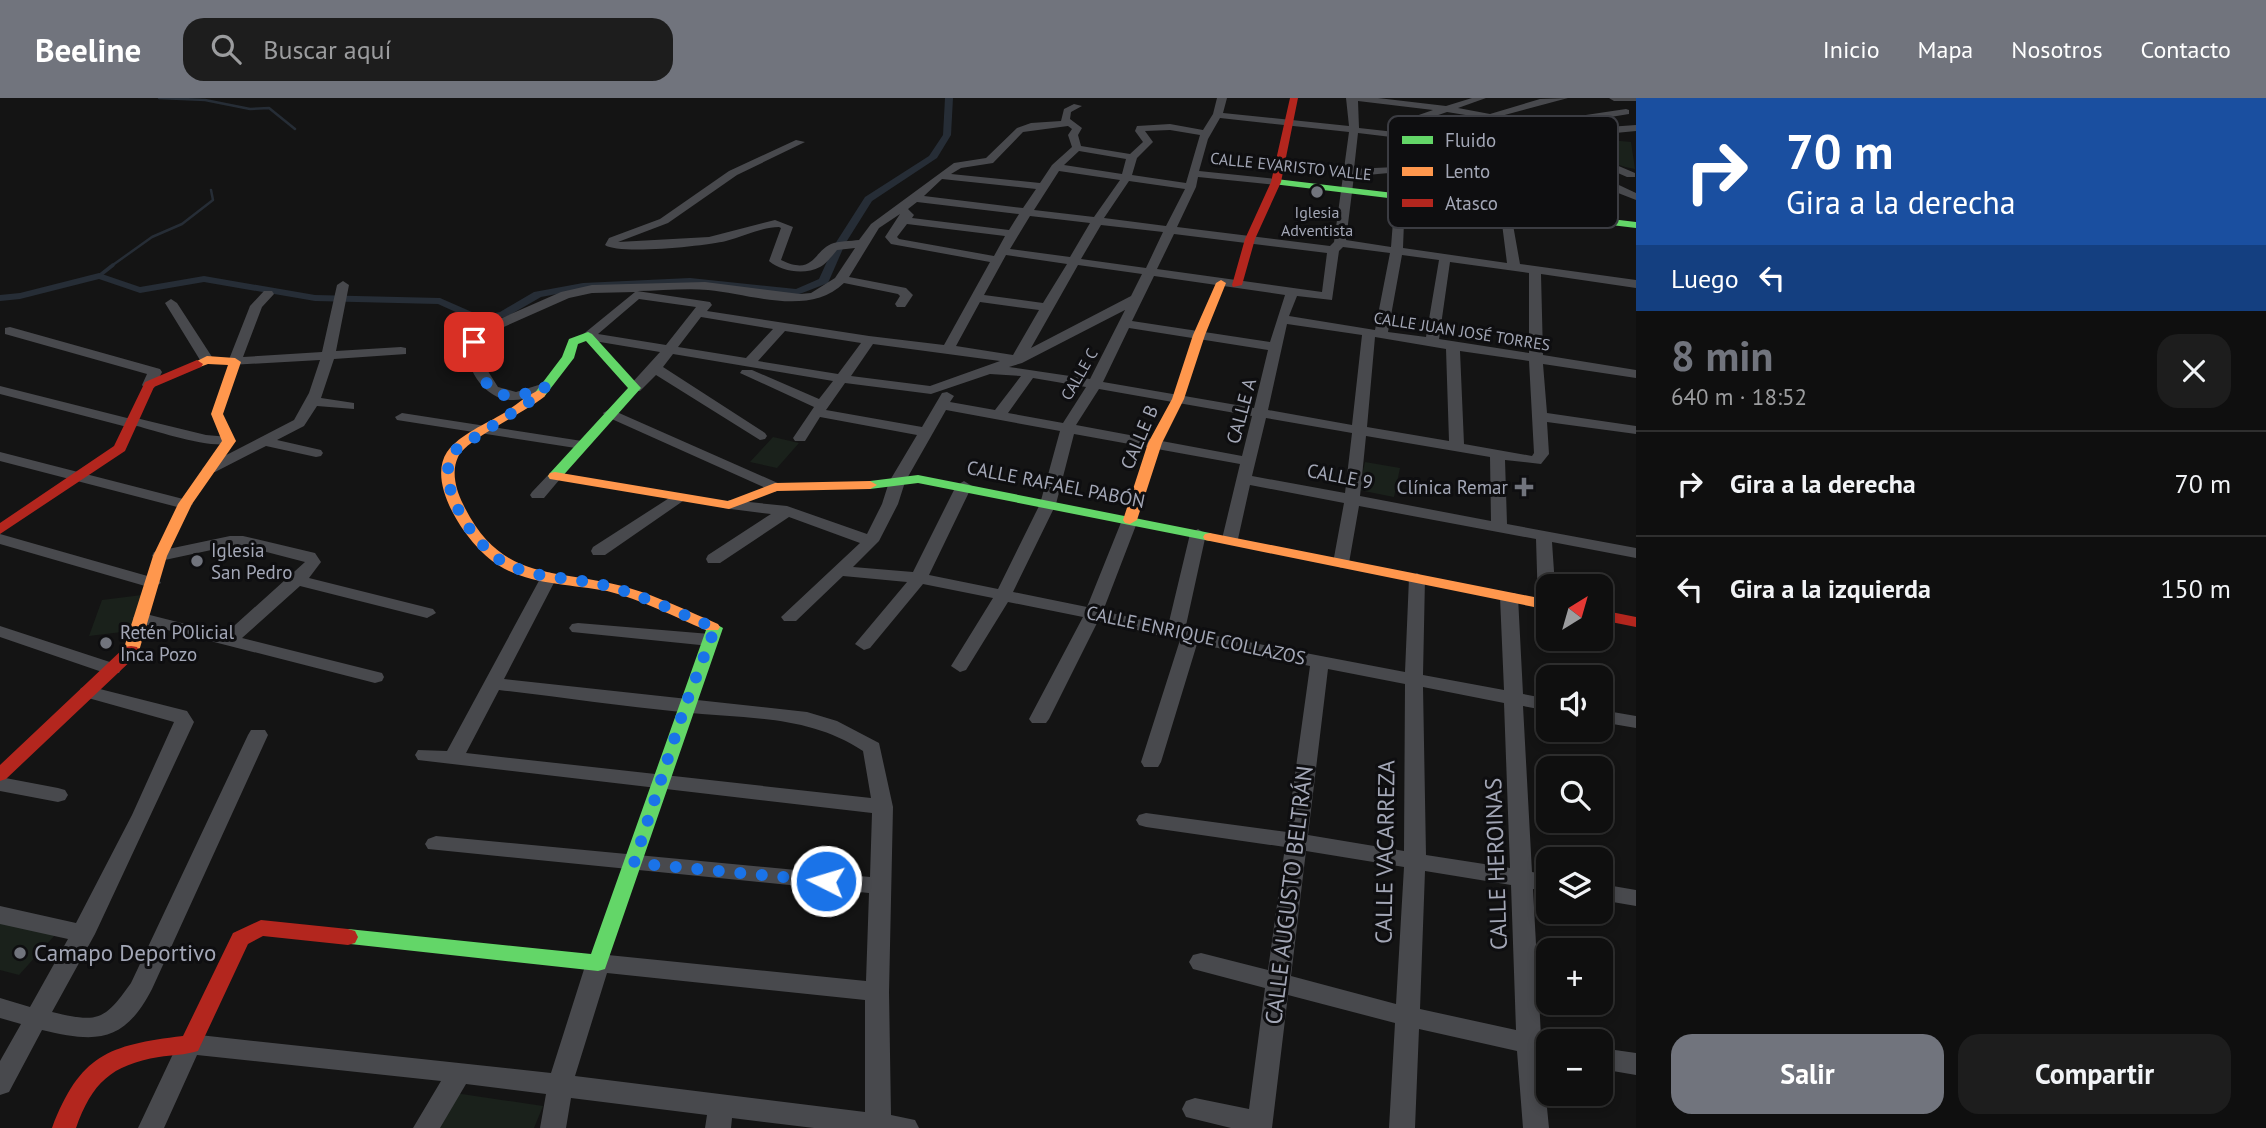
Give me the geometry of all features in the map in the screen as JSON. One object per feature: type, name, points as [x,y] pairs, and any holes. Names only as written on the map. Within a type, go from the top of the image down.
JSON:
[{"type":"street","points":[[1222,98],[1220,115],[1388,134]]},
{"type":"street","name":"CALLE B","points":[[1039,719],[1093,614],[1130,520],[1155,443],[1178,399],[1199,335],[1229,284],[1276,181],[1294,98]]},
{"type":"street","points":[[1069,123],[1031,126],[1020,130],[989,161],[958,165],[940,176],[914,198],[891,237],[895,242],[1074,261],[1328,297],[1354,130],[1352,98],[1451,108],[1491,116],[1522,105],[1563,98]]},
{"type":"street","points":[[1423,116],[1481,98]]},
{"type":"street","points":[[1636,99],[1620,98],[1634,128],[1636,140]]},
{"type":"street","points":[[1077,106],[1067,111],[1065,120],[1077,128],[1073,135],[1077,148]]},
{"type":"street","points":[[1599,116],[1626,112]]},
{"type":"street","name":"CALLE C","points":[[960,666],[1003,596],[1048,504],[1068,427],[1095,384],[1125,324],[1192,180],[1206,133],[1220,115]]},
{"type":"street","points":[[1017,360],[1097,221],[1126,178],[1132,157],[1148,142],[1140,131],[1146,126],[1206,133]]},
{"type":"street","points":[[800,142],[733,173],[664,221],[620,236],[612,240],[611,245],[628,246],[731,237],[772,224],[782,224],[787,227],[775,261],[795,268],[813,266],[833,247],[863,243]]},
{"type":"street","points":[[1077,148],[1132,157]]},
{"type":"street","points":[[948,349],[1012,234],[1042,187],[1056,167],[1077,148]]},
{"type":"street","name":"CALLE EVARISTO VALLE","points":[[1056,167],[1126,178],[1346,181],[1388,192]]},
{"type":"street","points":[[1618,169],[1631,175]]},
{"type":"street","points":[[1346,181],[1388,171]]},
{"type":"street","points":[[940,176],[1042,187]]},
{"type":"street","points":[[1618,189],[1636,198]]},
{"type":"street","points":[[914,198],[1250,239],[1396,250],[1636,284]]},
{"type":"street","points":[[545,387],[511,396],[498,392],[481,376],[475,335],[580,291],[705,286],[800,298],[824,294],[842,279],[875,226],[902,215],[1012,234]]},
{"type":"street","name":"CALLE EVARISTO VALLE","points":[[1618,222],[1636,225]]},
{"type":"street","points":[[1341,563],[1375,334],[1396,250],[1398,228]]},
{"type":"street","points":[[1508,228],[1514,267]]},
{"type":"street","points":[[1432,342],[1444,257]]},
{"type":"street","points":[[991,370],[1030,373],[1536,461],[1542,454],[1536,361],[1535,271]]},
{"type":"street","points":[[842,279],[902,291],[907,295],[901,304]]},
{"type":"street","points":[[210,469],[299,424],[309,411],[327,355],[343,285]]},
{"type":"street","name":"CALLE A","points":[[1230,539],[1247,461],[1292,293]]},
{"type":"street","points":[[229,440],[217,414],[256,306],[268,294]]},
{"type":"street","points":[[538,495],[655,368],[706,305],[636,295],[588,336],[573,342],[568,358],[538,396],[454,451],[448,458],[446,478],[450,491],[472,534],[503,562],[549,577],[593,583],[624,591],[715,628],[685,706],[598,963],[561,1085],[553,1128]]},
{"type":"street","points":[[976,298],[1049,308]]},
{"type":"street","points":[[931,390],[1017,360],[1136,299]]},
{"type":"street","points":[[171,303],[207,360]]},
{"type":"street","points":[[698,313],[1017,360]]},
{"type":"street","name":"CALLE JUAN JOSÉ TORRES","points":[[1283,319],[1536,361],[1636,374]]},
{"type":"street","points":[[1125,324],[1276,347]]},
{"type":"street","points":[[748,368],[781,327]]},
{"type":"street","points":[[0,530],[120,448],[155,372],[10,331]]},
{"type":"street","points":[[588,336],[748,368],[931,390],[947,396],[897,482],[890,504],[871,541],[790,617]]},
{"type":"street","points":[[588,336],[635,388]]},
{"type":"street","points":[[800,438],[869,340]]},
{"type":"street","points":[[1453,346],[1457,449]]},
{"type":"street","points":[[149,385],[207,360],[235,362],[401,351]]},
{"type":"street","points":[[655,368],[760,436]]},
{"type":"street","points":[[748,368],[819,408],[927,432]]},
{"type":"street","points":[[999,415],[1030,373]]},
{"type":"street","points":[[0,390],[206,439],[229,440]]},
{"type":"street","points":[[312,401],[349,405]]},
{"type":"street","points":[[942,405],[1247,461]]},
{"type":"street","points":[[610,414],[775,487]]},
{"type":"street","points":[[1541,416],[1636,430]]},
{"type":"street","points":[[402,417],[582,445]]},
{"type":"street","points":[[0,775],[9,755],[88,692],[133,649],[160,556],[185,504],[229,440]]},
{"type":"street","points":[[267,442],[316,453]]},
{"type":"street","points":[[0,456],[185,504]]},
{"type":"street","points":[[1497,456],[1499,528]]},
{"type":"street","name":"CALLE RAFAEL PABÓN","points":[[555,476],[729,505],[775,487],[858,487],[918,479],[964,486],[1536,602]]},
{"type":"street","name":"CALLE 9","points":[[1243,479],[1636,553]]},
{"type":"street","points":[[864,644],[919,578],[964,486]]},
{"type":"street","points":[[599,551],[677,498]]},
{"type":"street","points":[[729,505],[787,511],[871,541]]},
{"type":"street","points":[[714,559],[787,511]]},
{"type":"street","points":[[1151,762],[1183,635],[1198,534]]},
{"type":"street","points":[[1544,536],[1546,574]]},
{"type":"street","points":[[0,539],[152,583]]},
{"type":"street","points":[[160,556],[230,541],[243,541],[309,557],[313,562],[312,566],[229,640]]},
{"type":"street","name":"CALLE ENRIQUE COLLAZOS","points":[[842,571],[919,578],[1183,635],[1536,702]]},
{"type":"street","points":[[453,758],[549,577]]},
{"type":"street","name":"CALLE VACARREZA","points":[[1402,1128],[1405,1016],[1415,860],[1414,680],[1417,578]]},
{"type":"street","points":[[296,580],[428,614]]},
{"type":"street","name":"CALLE HEROINAS","points":[[1509,597],[1523,878],[1537,1029]]},
{"type":"street","points":[[142,618],[375,677]]},
{"type":"street","points":[[1614,618],[1636,622]]},
{"type":"street","points":[[578,628],[710,640]]},
{"type":"street","points":[[0,631],[112,669]]},
{"type":"street","name":"CALLE AUGUSTO BELTRÁN","points":[[1260,1125],[1320,661]]},
{"type":"street","points":[[492,683],[685,706],[799,716],[856,735],[872,748],[883,807],[877,992],[878,1126]]},
{"type":"street","points":[[0,1084],[84,934],[156,789],[184,722],[180,715],[88,692]]},
{"type":"street","points":[[1613,718],[1636,722]]},
{"type":"street","points":[[0,1008],[88,1029],[104,1027],[118,1020],[140,989],[258,735]]},
{"type":"street","points":[[425,755],[883,807]]},
{"type":"street","points":[[0,784],[58,795]]},
{"type":"street","points":[[1146,820],[1536,880]]},
{"type":"street","points":[[436,844],[880,886]]},
{"type":"street","points":[[1613,894],[1636,898]]},
{"type":"street","points":[[0,915],[84,934]]},
{"type":"street","points":[[151,1128],[240,939],[261,928],[877,992]]},
{"type":"street","points":[[1201,962],[1405,1016],[1536,1045]]},
{"type":"street","points":[[64,1128],[83,1085],[101,1067],[122,1054],[190,1044],[561,1085],[720,1117],[906,1128]]},
{"type":"street","points":[[1613,1060],[1636,1065]]},
{"type":"street","points":[[426,1128],[459,1073]]},
{"type":"street","name":"CALLE HEROINAS","points":[[1536,1128],[1537,1106]]},
{"type":"street","points":[[1195,1110],[1260,1125]]},
{"type":"shaded area","points":[[1618,141],[1631,142],[1635,169],[1618,164]]},
{"type":"shaded area","points":[[773,437],[799,443],[777,468],[750,462]]},
{"type":"shaded area","points":[[1365,462],[1400,468],[1394,497],[1359,490]]},
{"type":"shaded area","points":[[142,595],[130,631],[89,636],[102,600]]},
{"type":"shaded area","name":"Camapo Deportivo","points":[[0,922],[55,935],[19,975],[0,970]]},
{"type":"shaded area","points":[[455,1093],[543,1106],[534,1128],[438,1128]]},
{"type":"waterway","points":[[159,98],[205,100],[250,109],[269,108],[295,129]]},
{"type":"waterway","points":[[0,298],[20,296],[99,276],[140,290],[204,279],[315,298],[440,301],[480,320],[504,314],[538,294],[583,286],[690,281],[797,292],[824,281],[840,244],[868,199],[932,158],[947,135],[949,98]]},
{"type":"waterway","points":[[110,267],[152,237],[182,224],[213,200],[211,190]]},
{"type":"waterway","points":[[99,276],[113,265]]},
{"type":"traffic: fast","points":[[1276,182],[1388,195]]},
{"type":"traffic: fast","points":[[1618,223],[1636,225]]},
{"type":"traffic: fast","points":[[540,394],[568,358],[573,342],[588,336],[635,388],[555,476]]},
{"type":"traffic: fast","points":[[870,485],[918,479],[1210,537]]},
{"type":"traffic: fast","points":[[348,937],[598,963],[715,628],[712,627]]},
{"type":"traffic: slow","points":[[1130,520],[1155,443],[1178,399],[1199,335],[1221,283]]},
{"type":"traffic: slow","points":[[131,651],[160,556],[185,504],[229,441],[217,414],[235,362],[207,360],[197,364]]},
{"type":"traffic: slow","points":[[540,394],[467,441],[452,455],[448,468],[449,482],[453,498],[470,529],[492,554],[517,569],[623,591],[712,627]]},
{"type":"traffic: slow","points":[[555,476],[729,505],[775,487],[870,485]]},
{"type":"traffic: slow","points":[[1210,537],[1536,602]]},
{"type":"traffic: jam","points":[[1237,285],[1250,239],[1276,182],[1294,98]]},
{"type":"traffic: jam","points":[[0,530],[120,448],[149,385],[197,364]]},
{"type":"traffic: jam","points":[[1614,618],[1636,622]]},
{"type":"traffic: jam","points":[[0,775],[131,651]]},
{"type":"traffic: jam","points":[[64,1128],[79,1093],[104,1066],[116,1059],[145,1050],[190,1044],[240,939],[261,928],[348,937]]},
{"type":"place","name":"Iglesia Adventista","points":[[1317,192]]},
{"type":"place","name":"Clínica Remar","points":[[1524,487]]},
{"type":"place","name":"Iglesia San Pedro","points":[[197,561]]},
{"type":"place","name":"Retén POlicial Inca Pozo","points":[[106,643]]},
{"type":"place","name":"Camapo Deportivo","points":[[20,953]]},
{"type":"route","points":[[474,342],[481,376],[498,392],[511,396],[545,387],[538,396],[454,451],[448,458],[446,478],[450,491],[472,534],[503,562],[530,573],[624,591],[715,628],[685,706],[634,863],[826,881]]}]
